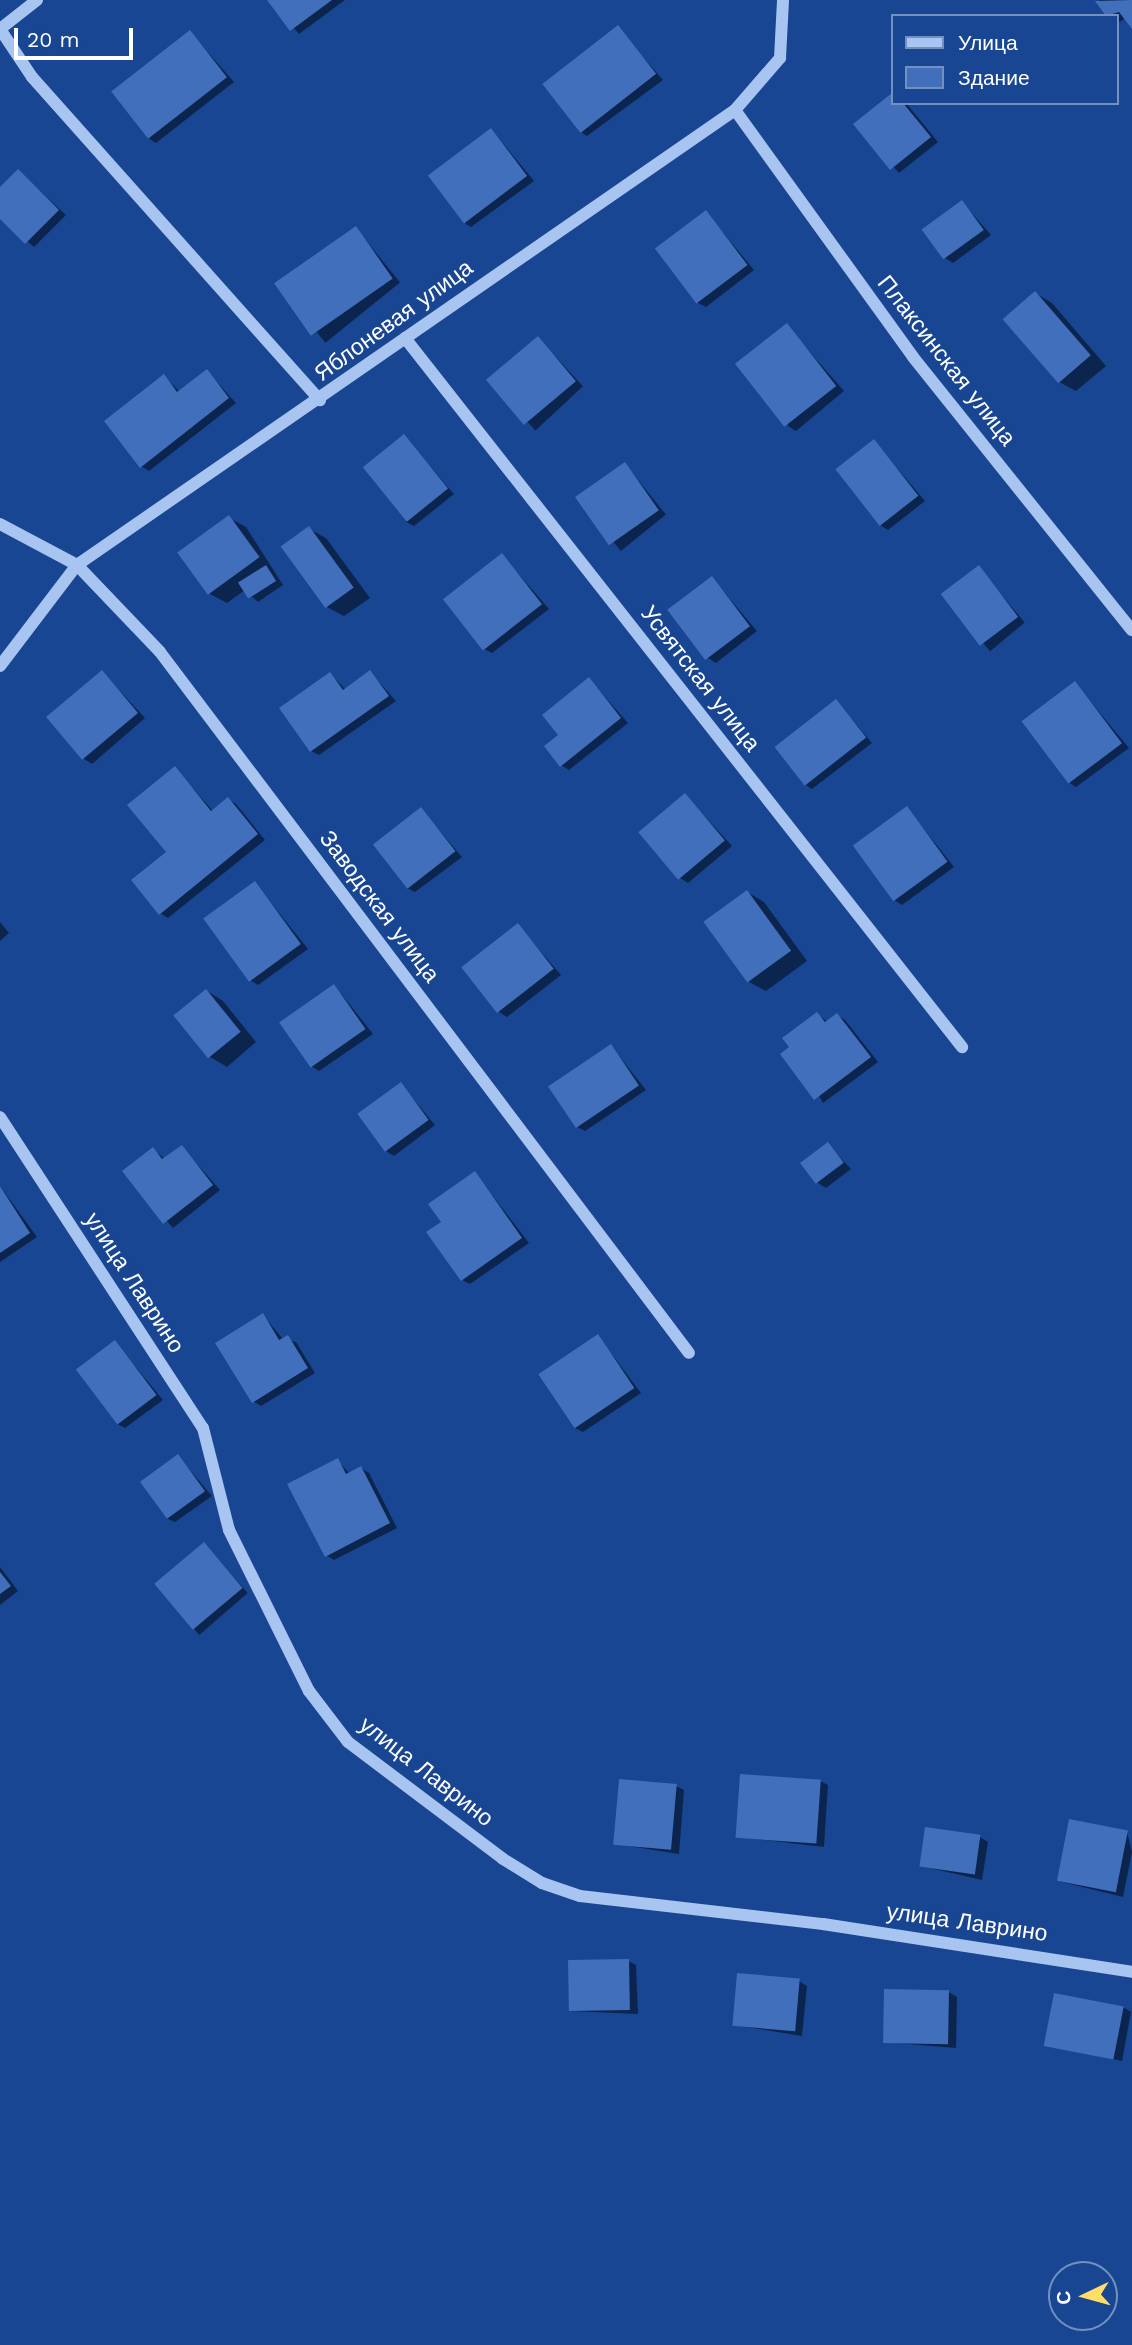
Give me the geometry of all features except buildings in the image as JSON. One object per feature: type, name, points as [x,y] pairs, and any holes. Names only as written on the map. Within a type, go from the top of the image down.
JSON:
[{"type":"street","points":[[37,0],[0,28],[32,77],[320,400]]},
{"type":"street","name":"Яблоневая улица","points":[[0,666],[76,565],[320,400],[405,338],[735,110],[780,58],[783,0]]},
{"type":"street","name":"Плаксинская улица","points":[[735,110],[913,357],[1132,630]]},
{"type":"street","name":"Усвятская улица","points":[[405,338],[962,1047]]},
{"type":"street","name":"Заводская улица","points":[[0,524],[76,565],[160,652],[689,1353]]},
{"type":"street","name":"улица Лаврино","points":[[0,1117],[203,1428],[229,1530],[272,1623],[309,1691],[359,1751],[503,1859],[542,1883],[580,1896],[823,1924],[1132,1972]]}]
